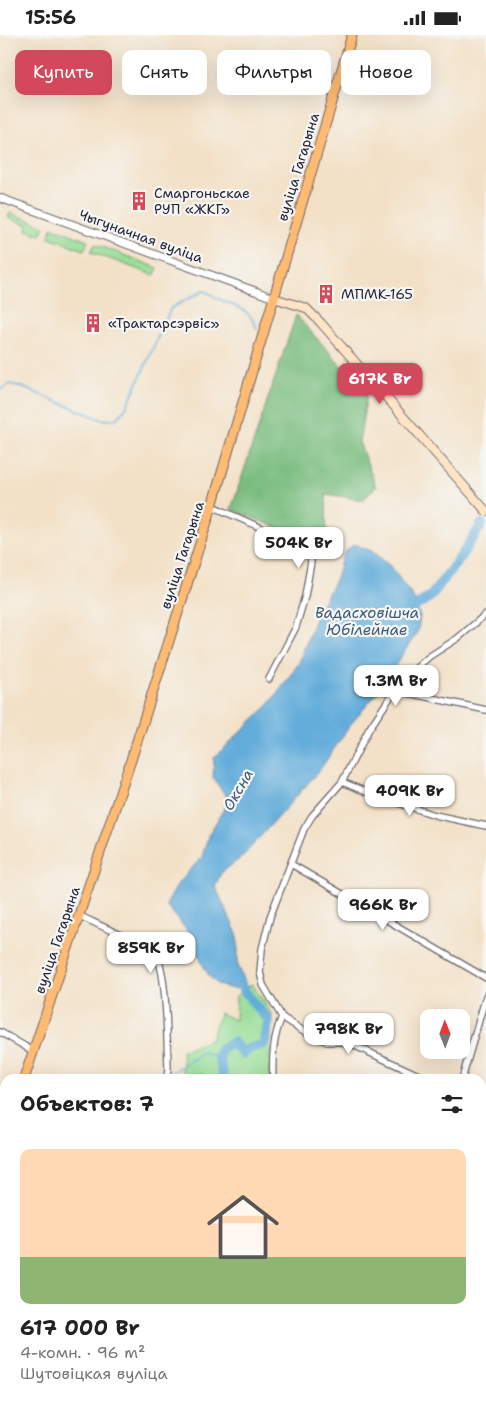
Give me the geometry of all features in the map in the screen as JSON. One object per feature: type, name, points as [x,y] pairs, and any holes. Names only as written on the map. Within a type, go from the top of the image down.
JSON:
[{"type":"main road","name":"вуліца Гагарына","points":[[26,1074],[80,916],[212,506],[352,35]]},
{"type":"main road","points":[[274,298],[306,308],[321,323],[486,511]]},
{"type":"street","name":"Чыгуначная вуліца","points":[[0,198],[274,298]]},
{"type":"street","points":[[212,506],[302,546],[309,552],[311,562],[305,596],[296,627],[270,679]]},
{"type":"street","points":[[416,1074],[353,1045],[343,1042],[327,1042],[282,1017],[263,985],[260,972],[262,949],[281,885],[304,829],[312,816],[342,782],[369,729],[395,690],[409,674],[430,656],[458,638],[486,614]]},
{"type":"street","points":[[395,690],[486,710]]},
{"type":"street","points":[[342,782],[374,795],[435,815],[486,826]]},
{"type":"street","points":[[291,864],[486,978]]},
{"type":"street","points":[[80,916],[150,951],[161,965],[164,987],[167,1074]]},
{"type":"street","points":[[463,1074],[486,996]]},
{"type":"street","points":[[273,1074],[272,1053],[277,1028],[282,1017]]},
{"type":"street","points":[[0,1032],[33,1051]]},
{"type":"green space","points":[[10,213],[45,226],[42,233],[40,235],[27,230],[28,225],[8,218]]},
{"type":"green space","points":[[52,227],[88,241],[84,250],[49,237]]},
{"type":"green space","points":[[95,244],[158,268],[153,275],[91,252]]},
{"type":"green space","points":[[296,315],[367,394],[359,442],[376,487],[363,500],[326,494],[327,548],[231,509]]},
{"type":"green space","points":[[252,984],[272,1014],[269,1074],[183,1074],[182,1051],[210,1040],[220,1013],[235,1020],[236,996]]},
{"type":"water","name":"Вадасховішча Юбілейнае","points":[[355,544],[374,552],[392,568],[413,597],[420,616],[418,631],[377,693],[351,724],[319,771],[242,857],[221,873],[215,886],[238,936],[238,965],[245,982],[245,987],[236,989],[221,986],[214,981],[204,968],[188,932],[166,905],[179,882],[202,857],[208,836],[229,800],[213,778],[214,758],[270,703],[299,663],[315,618],[336,578],[343,555]]},
{"type":"waterway","points":[[0,390],[10,384],[19,386],[100,419],[110,420],[120,416],[128,404],[171,308],[203,291],[243,310],[251,317],[257,329]]},
{"type":"waterway","name":"Оксна","points":[[405,613],[431,596],[482,524]]},
{"type":"waterway","name":"Оксна","points":[[223,1074],[219,1058],[221,1050],[233,1042],[243,1054],[248,1049],[264,1044],[269,1020],[253,1003],[235,977]]},
{"type":"waterway","points":[[170,1074],[203,1053],[219,1058]]},
{"type":"place","name":"Смаргоньскае РУП «ЖКГ»","points":[[139,201]]},
{"type":"place","name":"МПМК-165","points":[[326,294]]},
{"type":"place","name":"«Трактарсэрвіс»","points":[[93,323]]}]
